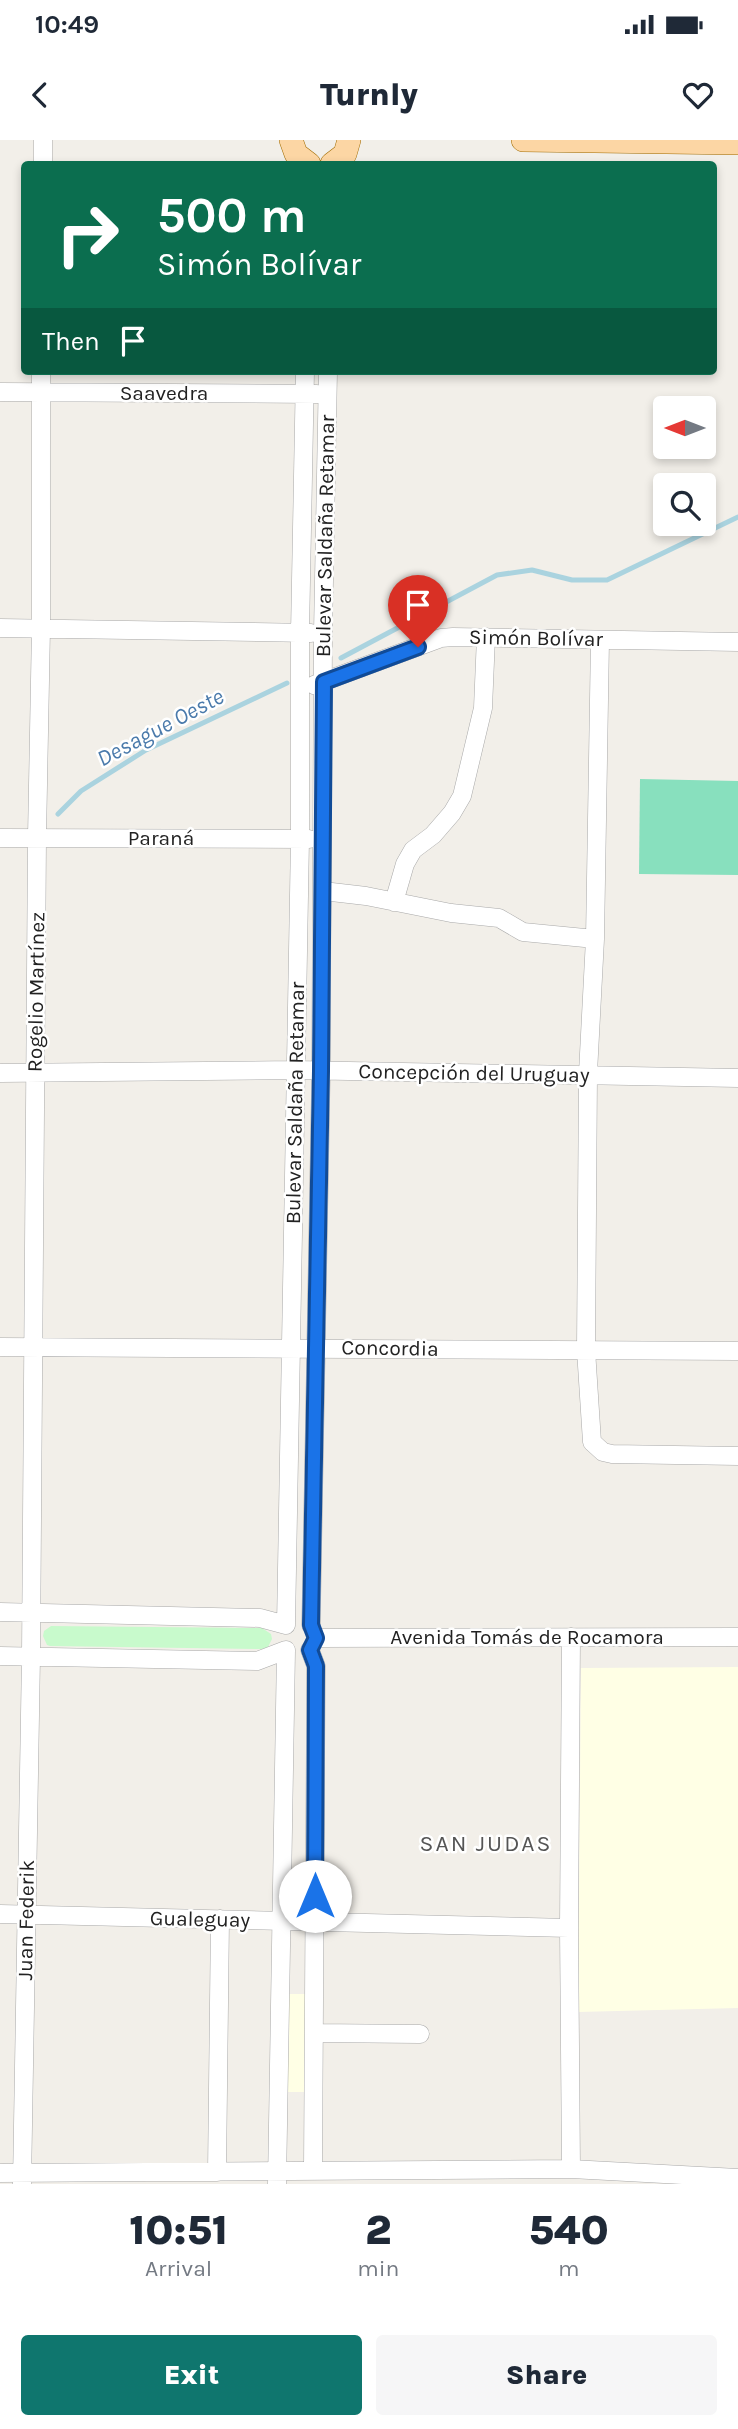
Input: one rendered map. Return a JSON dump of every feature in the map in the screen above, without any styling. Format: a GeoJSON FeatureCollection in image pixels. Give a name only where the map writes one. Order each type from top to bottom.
{"type":"FeatureCollection","features":[{"type":"Feature","properties":{"kind":"main road"},"geometry":{"type":"LineString","coordinates":[[291,140],[296,154],[305,161]]}},
{"type":"Feature","properties":{"kind":"main road"},"geometry":{"type":"LineString","coordinates":[[336,161],[345,154],[349,140]]}},
{"type":"Feature","properties":{"kind":"main road"},"geometry":{"type":"LineString","coordinates":[[523,140],[738,143]]}},
{"type":"Feature","properties":{"kind":"street"},"geometry":{"type":"LineString","coordinates":[[43,140],[43,161]]}},
{"type":"Feature","properties":{"kind":"street","name":"Rogelio Martínez"},"geometry":{"type":"LineString","coordinates":[[31,1612],[41,375]]}},
{"type":"Feature","properties":{"kind":"street","name":"Bulevar Saldaña Retamar"},"geometry":{"type":"LineString","coordinates":[[276,2178],[286,1650],[281,1637],[286,1625],[300,839],[300,633],[305,375]]}},
{"type":"Feature","properties":{"kind":"street","name":"Bulevar Saldaña Retamar"},"geometry":{"type":"LineString","coordinates":[[313,2171],[316,1666],[312,1638],[328,375]]}},
{"type":"Feature","properties":{"kind":"street","name":"Saavedra"},"geometry":{"type":"LineString","coordinates":[[0,393],[327,394]]}},
{"type":"Feature","properties":{"kind":"street"},"geometry":{"type":"LineString","coordinates":[[0,628],[323,633]]}},
{"type":"Feature","properties":{"kind":"street"},"geometry":{"type":"LineString","coordinates":[[394,902],[405,864],[413,850],[433,835],[452,813],[462,796],[483,708],[485,637]]}},
{"type":"Feature","properties":{"kind":"street","name":"Simón Bolívar"},"geometry":{"type":"LineString","coordinates":[[300,688],[324,682],[441,638],[738,642]]}},
{"type":"Feature","properties":{"kind":"street"},"geometry":{"type":"LineString","coordinates":[[600,640],[595,939],[588,1073],[586,1350],[592,1442],[603,1452],[738,1456]]}},
{"type":"Feature","properties":{"kind":"street","name":"Paraná"},"geometry":{"type":"LineString","coordinates":[[0,838],[323,839]]}},
{"type":"Feature","properties":{"kind":"street"},"geometry":{"type":"LineString","coordinates":[[323,891],[366,896],[451,914],[499,918],[523,932],[595,939]]}},
{"type":"Feature","properties":{"kind":"street","name":"Concepción del Uruguay"},"geometry":{"type":"LineString","coordinates":[[0,1073],[295,1070],[588,1073],[738,1078]]}},
{"type":"Feature","properties":{"kind":"street","name":"Concordia"},"geometry":{"type":"LineString","coordinates":[[0,1347],[738,1351]]}},
{"type":"Feature","properties":{"kind":"street"},"geometry":{"type":"LineString","coordinates":[[0,1612],[260,1618],[286,1625],[299,1620],[312,1638],[298,1655],[286,1650],[257,1661],[0,1656]]}},
{"type":"Feature","properties":{"kind":"street","name":"Juan Federik"},"geometry":{"type":"LineString","coordinates":[[22,2179],[31,1612]]}},
{"type":"Feature","properties":{"kind":"street"},"geometry":{"type":"LineString","coordinates":[[571,1637],[571,2169]]}},
{"type":"Feature","properties":{"kind":"street","name":"Avenida Tomás de Rocamora"},"geometry":{"type":"LineString","coordinates":[[312,1638],[738,1637]]}},
{"type":"Feature","properties":{"kind":"street","name":"Gualeguay"},"geometry":{"type":"LineString","coordinates":[[0,1914],[569,1928]]}},
{"type":"Feature","properties":{"kind":"street"},"geometry":{"type":"LineString","coordinates":[[216,2172],[220,1919]]}},
{"type":"Feature","properties":{"kind":"street"},"geometry":{"type":"LineString","coordinates":[[314,2033],[420,2034]]}},
{"type":"Feature","properties":{"kind":"street"},"geometry":{"type":"LineString","coordinates":[[0,2173],[22,2179],[216,2172],[276,2178],[313,2171],[548,2177],[571,2169],[738,2178]]}},
{"type":"Feature","properties":{"kind":"shaded area"},"geometry":{"type":"Polygon","coordinates":[[[738,1667],[738,2008],[578,2012],[581,1668],[738,1667]]]}},
{"type":"Feature","properties":{"kind":"shaded area"},"geometry":{"type":"Polygon","coordinates":[[[285,1994],[309,1994],[307,2092],[283,2092],[285,1994]]]}},
{"type":"Feature","properties":{"kind":"green space"},"geometry":{"type":"Polygon","coordinates":[[[640,779],[738,781],[738,875],[639,874],[640,779]]]}},
{"type":"Feature","properties":{"kind":"green space"},"geometry":{"type":"Polygon","coordinates":[[[51,1626],[262,1628],[271,1634],[272,1639],[268,1647],[262,1649],[50,1646],[43,1636],[44,1631],[51,1626]]]}},
{"type":"Feature","properties":{"kind":"waterway","name":"Desague Oeste"},"geometry":{"type":"LineString","coordinates":[[341,658],[497,575],[532,570],[572,580],[607,580],[738,517]]}},
{"type":"Feature","properties":{"kind":"waterway","name":"Desague Oeste"},"geometry":{"type":"LineString","coordinates":[[58,814],[81,791],[146,750],[287,683]]}},
{"type":"Feature","properties":{"kind":"district","name":"SAN JUDAS"},"geometry":{"type":"Point","coordinates":[486,1843]}},
{"type":"Feature","properties":{"kind":"route"},"geometry":{"type":"LineString","coordinates":[[315,1896],[316,1666],[310,1650],[316,1638],[311,1625],[321,1071],[324,682],[418,647]]}}]}
